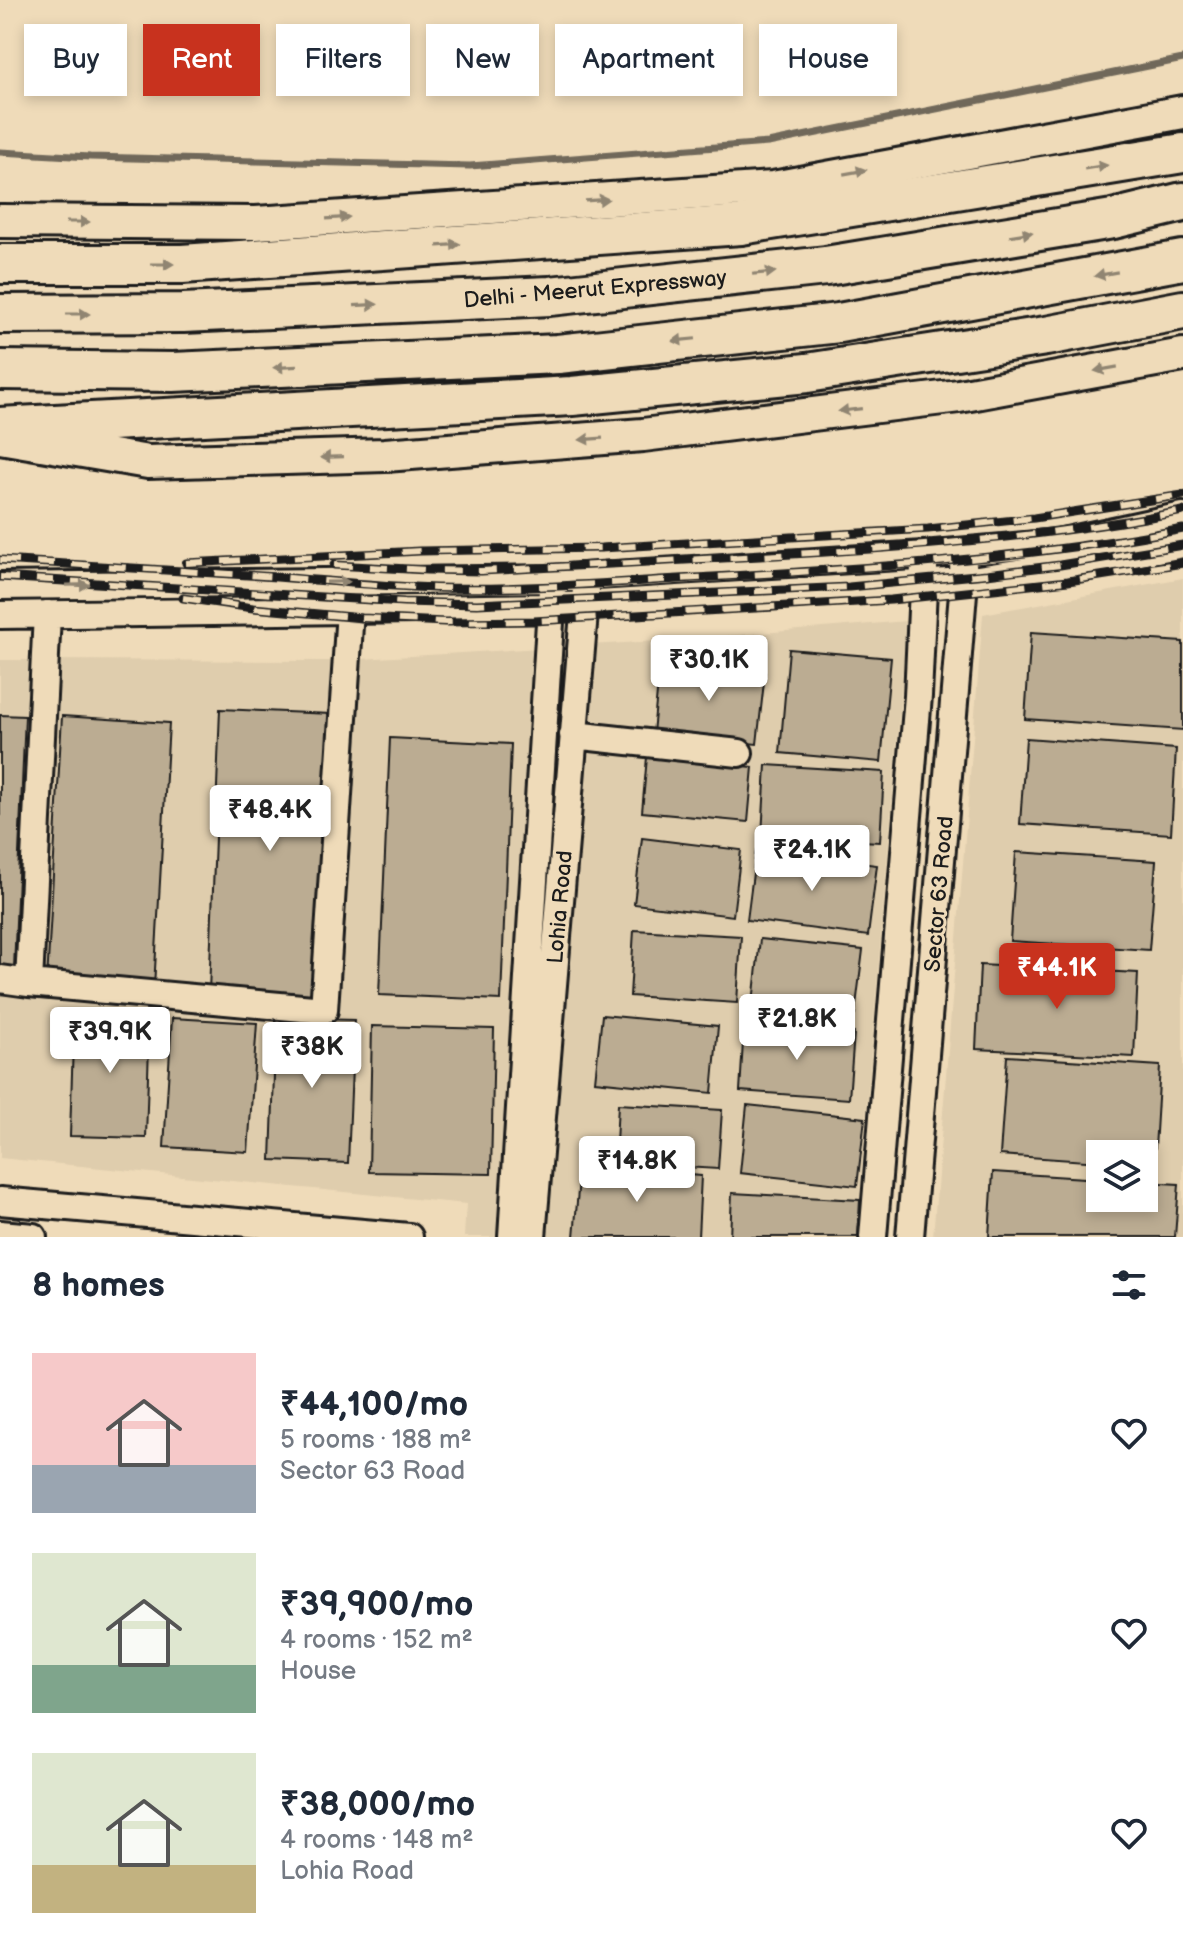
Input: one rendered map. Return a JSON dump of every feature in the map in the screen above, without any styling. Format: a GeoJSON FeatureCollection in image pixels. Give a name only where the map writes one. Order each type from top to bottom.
{"type":"FeatureCollection","features":[{"type":"Feature","properties":{"kind":"highway"},"geometry":{"type":"LineString","coordinates":[[0,264],[182,264],[741,225],[1183,153]]}},
{"type":"Feature","properties":{"kind":"highway","name":"Delhi - Meerut Expressway"},"geometry":{"type":"LineString","coordinates":[[0,314],[183,313],[550,296],[826,266],[1113,219],[1183,202]]}},
{"type":"Feature","properties":{"kind":"highway"},"geometry":{"type":"LineString","coordinates":[[0,370],[173,372],[558,354],[839,323],[1183,260]]}},
{"type":"Feature","properties":{"kind":"highway"},"geometry":{"type":"LineString","coordinates":[[0,427],[572,396],[807,373],[1046,336],[1183,310]]}},
{"type":"Feature","properties":{"kind":"main road"},"geometry":{"type":"LineString","coordinates":[[0,221],[256,223],[773,188],[1183,112]]}},
{"type":"Feature","properties":{"kind":"main road"},"geometry":{"type":"LineString","coordinates":[[0,437],[148,462],[401,454],[643,435],[959,396],[1183,355]]}},
{"type":"Feature","properties":{"kind":"street"},"geometry":{"type":"LineString","coordinates":[[0,586],[587,577],[1058,543],[1183,516]]}},
{"type":"Feature","properties":{"kind":"street"},"geometry":{"type":"LineString","coordinates":[[0,615],[584,605],[964,581],[1183,544]]}},
{"type":"Feature","properties":{"kind":"street","name":"Sector 63 Road"},"geometry":{"type":"LineString","coordinates":[[910,1237],[964,581],[963,551]]}},
{"type":"Feature","properties":{"kind":"street","name":"Sector 63 Road"},"geometry":{"type":"LineString","coordinates":[[873,1237],[918,696],[923,555]]}},
{"type":"Feature","properties":{"kind":"street","name":"Lohia Road"},"geometry":{"type":"LineString","coordinates":[[532,1237],[587,577]]}},
{"type":"Feature","properties":{"kind":"street","name":"Lohia Road"},"geometry":{"type":"LineString","coordinates":[[512,1237],[553,579]]}},
{"type":"Feature","properties":{"kind":"street"},"geometry":{"type":"LineString","coordinates":[[0,979],[324,1010],[350,610]]}},
{"type":"Feature","properties":{"kind":"street"},"geometry":{"type":"LineString","coordinates":[[29,983],[47,614]]}},
{"type":"Feature","properties":{"kind":"street"},"geometry":{"type":"LineString","coordinates":[[918,696],[954,698]]}},
{"type":"Feature","properties":{"kind":"street"},"geometry":{"type":"LineString","coordinates":[[573,735],[739,753]]}},
{"type":"Feature","properties":{"kind":"street"},"geometry":{"type":"LineString","coordinates":[[0,1201],[132,1225],[409,1237]]}},
{"type":"Feature","properties":{"kind":"street"},"geometry":{"type":"LineString","coordinates":[[0,1234],[33,1237]]}},
{"type":"Feature","properties":{"kind":"shaded area"},"geometry":{"type":"Polygon","coordinates":[[[1183,578],[1183,1237],[933,1237],[983,614],[1183,578]]]}},
{"type":"Feature","properties":{"kind":"shaded area"},"geometry":{"type":"Polygon","coordinates":[[[907,621],[856,1237],[464,1237],[466,1204],[0,1158],[0,660],[328,661],[690,639],[907,621]]]}},
{"type":"Feature","properties":{"kind":"building"},"geometry":{"type":"Polygon","coordinates":[[[1031,632],[1183,642],[1183,730],[1025,719],[1031,632]]]}},
{"type":"Feature","properties":{"kind":"building"},"geometry":{"type":"Polygon","coordinates":[[[789,649],[891,658],[881,762],[780,753],[789,649]]]}},
{"type":"Feature","properties":{"kind":"building"},"geometry":{"type":"Polygon","coordinates":[[[660,662],[765,673],[757,744],[653,733],[660,662]]]}},
{"type":"Feature","properties":{"kind":"building"},"geometry":{"type":"Polygon","coordinates":[[[220,709],[331,714],[320,996],[209,992],[220,709]]]}},
{"type":"Feature","properties":{"kind":"building"},"geometry":{"type":"Polygon","coordinates":[[[0,715],[25,716],[14,968],[0,968],[0,715]]]}},
{"type":"Feature","properties":{"kind":"building"},"geometry":{"type":"Polygon","coordinates":[[[62,716],[169,723],[154,987],[47,981],[62,716]]]}},
{"type":"Feature","properties":{"kind":"building"},"geometry":{"type":"Polygon","coordinates":[[[390,738],[511,744],[501,1000],[379,995],[390,738]]]}},
{"type":"Feature","properties":{"kind":"building"},"geometry":{"type":"Polygon","coordinates":[[[1026,738],[1176,749],[1171,834],[1020,824],[1026,738]]]}},
{"type":"Feature","properties":{"kind":"building"},"geometry":{"type":"Polygon","coordinates":[[[647,757],[753,767],[748,822],[642,812],[647,757]]]}},
{"type":"Feature","properties":{"kind":"building"},"geometry":{"type":"Polygon","coordinates":[[[766,765],[884,772],[880,842],[762,836],[766,765]]]}},
{"type":"Feature","properties":{"kind":"building"},"geometry":{"type":"Polygon","coordinates":[[[642,838],[741,850],[733,916],[634,904],[642,838]]]}},
{"type":"Feature","properties":{"kind":"building"},"geometry":{"type":"Polygon","coordinates":[[[756,850],[877,865],[868,936],[747,920],[756,850]]]}},
{"type":"Feature","properties":{"kind":"building"},"geometry":{"type":"Polygon","coordinates":[[[1016,852],[1156,861],[1149,950],[1010,941],[1016,852]]]}},
{"type":"Feature","properties":{"kind":"building"},"geometry":{"type":"Polygon","coordinates":[[[634,930],[741,936],[737,1003],[630,996],[634,930]]]}},
{"type":"Feature","properties":{"kind":"building"},"geometry":{"type":"Polygon","coordinates":[[[760,939],[863,950],[855,1014],[753,1003],[760,939]]]}},
{"type":"Feature","properties":{"kind":"building"},"geometry":{"type":"Polygon","coordinates":[[[980,965],[1138,973],[1134,1057],[976,1049],[980,965]]]}},
{"type":"Feature","properties":{"kind":"building"},"geometry":{"type":"Polygon","coordinates":[[[74,1011],[150,1014],[146,1138],[70,1136],[74,1011]]]}},
{"type":"Feature","properties":{"kind":"building"},"geometry":{"type":"Polygon","coordinates":[[[602,1015],[718,1026],[712,1093],[595,1081],[602,1015]]]}},
{"type":"Feature","properties":{"kind":"building"},"geometry":{"type":"Polygon","coordinates":[[[172,1018],[257,1023],[248,1152],[164,1147],[172,1018]]]}},
{"type":"Feature","properties":{"kind":"building"},"geometry":{"type":"Polygon","coordinates":[[[276,1018],[354,1020],[348,1163],[271,1160],[276,1018]]]}},
{"type":"Feature","properties":{"kind":"building"},"geometry":{"type":"Polygon","coordinates":[[[372,1026],[494,1029],[491,1174],[369,1172],[372,1026]]]}},
{"type":"Feature","properties":{"kind":"building"},"geometry":{"type":"Polygon","coordinates":[[[744,1026],[854,1033],[849,1099],[740,1091],[744,1026]]]}},
{"type":"Feature","properties":{"kind":"building"},"geometry":{"type":"Polygon","coordinates":[[[1007,1056],[1160,1066],[1156,1140],[1086,1140],[1086,1161],[1000,1155],[1007,1056]]]}},
{"type":"Feature","properties":{"kind":"building"},"geometry":{"type":"Polygon","coordinates":[[[618,1104],[722,1110],[718,1169],[615,1163],[618,1104]]]}},
{"type":"Feature","properties":{"kind":"building"},"geometry":{"type":"Polygon","coordinates":[[[747,1105],[865,1118],[857,1186],[740,1173],[747,1105]]]}},
{"type":"Feature","properties":{"kind":"building"},"geometry":{"type":"Polygon","coordinates":[[[580,1167],[701,1176],[698,1237],[574,1237],[580,1167]]]}},
{"type":"Feature","properties":{"kind":"building"},"geometry":{"type":"Polygon","coordinates":[[[993,1172],[1086,1178],[1086,1212],[1158,1212],[1158,1183],[1179,1184],[1175,1237],[989,1237],[993,1172]]]}},
{"type":"Feature","properties":{"kind":"building"},"geometry":{"type":"Polygon","coordinates":[[[732,1193],[860,1200],[858,1237],[730,1237],[732,1193]]]}},
{"type":"Feature","properties":{"kind":"waterway"},"geometry":{"type":"LineString","coordinates":[[0,152],[470,166],[768,143],[1183,59]]}},
{"type":"Feature","properties":{"kind":"railway"},"geometry":{"type":"LineString","coordinates":[[186,563],[420,551],[601,548],[928,529],[1034,518],[1183,495]]}},
{"type":"Feature","properties":{"kind":"railway"},"geometry":{"type":"LineString","coordinates":[[334,565],[481,571],[813,553],[1025,535],[1183,511]]}},
{"type":"Feature","properties":{"kind":"railway"},"geometry":{"type":"LineString","coordinates":[[0,560],[412,587],[505,588],[949,561],[1066,548],[1183,529]]}},
{"type":"Feature","properties":{"kind":"railway"},"geometry":{"type":"LineString","coordinates":[[0,577],[477,604],[849,587],[1060,565],[1183,545]]}},
{"type":"Feature","properties":{"kind":"railway"},"geometry":{"type":"LineString","coordinates":[[183,598],[362,618],[445,622],[534,621],[891,600],[1068,581],[1183,563]]}}]}
